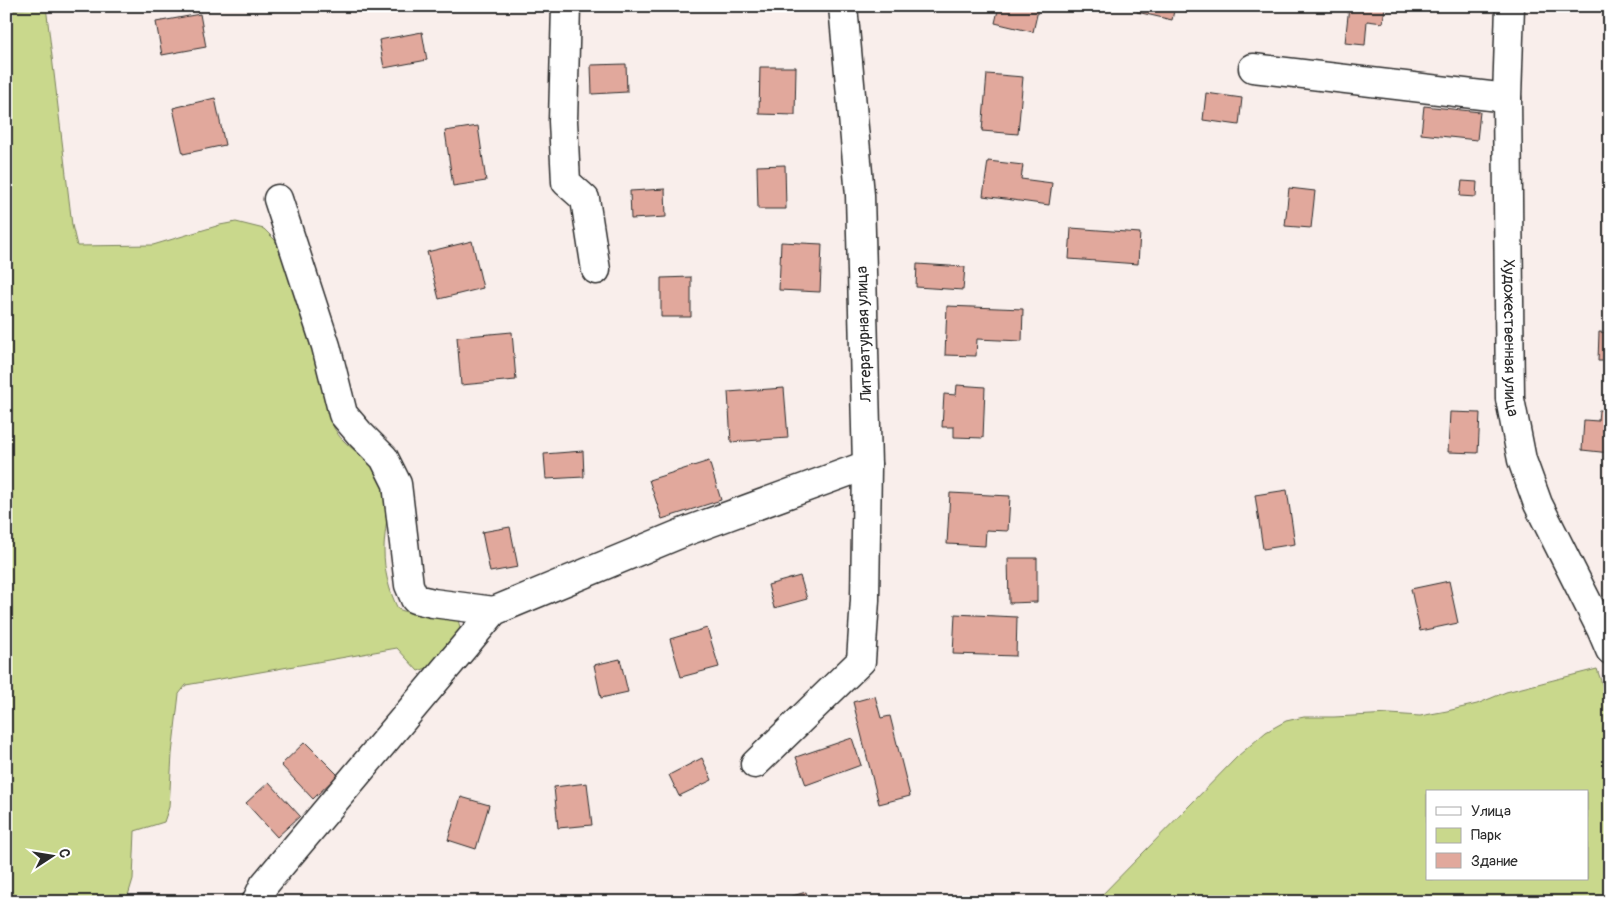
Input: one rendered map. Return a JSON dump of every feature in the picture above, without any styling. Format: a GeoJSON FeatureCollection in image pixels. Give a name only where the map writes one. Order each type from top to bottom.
{"type":"FeatureCollection","features":[{"type":"Feature","properties":{"kind":"street"},"geometry":{"type":"LineString","coordinates":[[566,6],[563,121],[566,182],[585,198],[596,270]]}},
{"type":"Feature","properties":{"kind":"street","name":"Литературная улица"},"geometry":{"type":"LineString","coordinates":[[755,764],[861,661],[865,600],[867,465],[860,195],[843,6]]}},
{"type":"Feature","properties":{"kind":"street","name":"Художественная улица"},"geometry":{"type":"LineString","coordinates":[[1510,6],[1507,98],[1510,399],[1522,460],[1538,504],[1607,635]]}},
{"type":"Feature","properties":{"kind":"street"},"geometry":{"type":"LineString","coordinates":[[1254,68],[1507,98]]}},
{"type":"Feature","properties":{"kind":"street"},"geometry":{"type":"LineString","coordinates":[[278,199],[326,346],[343,414],[384,458],[397,484],[409,585],[415,598],[433,604],[494,611]]}},
{"type":"Feature","properties":{"kind":"street"},"geometry":{"type":"LineString","coordinates":[[256,902],[264,885],[494,611],[687,530],[867,465]]}},
{"type":"Feature","properties":{"kind":"green space"},"geometry":{"type":"Polygon","coordinates":[[[46,6],[72,225],[77,246],[153,245],[236,222],[264,229],[275,240],[290,269],[334,428],[342,439],[376,470],[384,485],[388,509],[384,542],[385,566],[392,595],[398,609],[412,614],[442,612],[457,616],[461,631],[433,666],[418,671],[397,648],[186,685],[179,694],[172,754],[169,807],[164,822],[135,831],[133,879],[126,902],[6,902],[6,11],[46,6]]]}},
{"type":"Feature","properties":{"kind":"green space"},"geometry":{"type":"Polygon","coordinates":[[[1597,669],[1610,707],[1610,902],[1095,902],[1238,756],[1266,732],[1286,721],[1304,717],[1390,714],[1420,716],[1477,704],[1506,692],[1597,669]]]}},
{"type":"Feature","properties":{"kind":"building"},"geometry":{"type":"Polygon","coordinates":[[[347,6],[372,6],[348,10],[347,6]]]}},
{"type":"Feature","properties":{"kind":"building"},"geometry":{"type":"Polygon","coordinates":[[[999,6],[1039,6],[1033,32],[995,23],[999,6]]]}},
{"type":"Feature","properties":{"kind":"building"},"geometry":{"type":"Polygon","coordinates":[[[1138,6],[1175,6],[1172,20],[1137,12],[1138,6]]]}},
{"type":"Feature","properties":{"kind":"building"},"geometry":{"type":"Polygon","coordinates":[[[1349,6],[1385,6],[1383,23],[1367,21],[1365,45],[1345,43],[1349,6]]]}},
{"type":"Feature","properties":{"kind":"building"},"geometry":{"type":"Polygon","coordinates":[[[200,14],[206,47],[162,55],[156,22],[200,14]]]}},
{"type":"Feature","properties":{"kind":"building"},"geometry":{"type":"Polygon","coordinates":[[[422,32],[427,60],[384,68],[379,40],[422,32]]]}},
{"type":"Feature","properties":{"kind":"building"},"geometry":{"type":"Polygon","coordinates":[[[1610,60],[1610,91],[1606,91],[1610,60]]]}},
{"type":"Feature","properties":{"kind":"building"},"geometry":{"type":"Polygon","coordinates":[[[626,64],[627,92],[592,94],[591,65],[626,64]]]}},
{"type":"Feature","properties":{"kind":"building"},"geometry":{"type":"Polygon","coordinates":[[[760,67],[796,67],[795,115],[759,114],[760,67]]]}},
{"type":"Feature","properties":{"kind":"building"},"geometry":{"type":"Polygon","coordinates":[[[987,74],[1023,77],[1018,134],[982,131],[987,74]]]}},
{"type":"Feature","properties":{"kind":"building"},"geometry":{"type":"Polygon","coordinates":[[[1206,93],[1242,98],[1239,125],[1203,120],[1206,93]]]}},
{"type":"Feature","properties":{"kind":"building"},"geometry":{"type":"Polygon","coordinates":[[[215,98],[225,145],[183,154],[173,108],[215,98]]]}},
{"type":"Feature","properties":{"kind":"building"},"geometry":{"type":"Polygon","coordinates":[[[1424,106],[1480,112],[1477,140],[1421,134],[1424,106]]]}},
{"type":"Feature","properties":{"kind":"building"},"geometry":{"type":"Polygon","coordinates":[[[478,126],[486,181],[453,186],[445,131],[478,126]]]}},
{"type":"Feature","properties":{"kind":"building"},"geometry":{"type":"Polygon","coordinates":[[[988,161],[1023,165],[1021,179],[1052,183],[1049,205],[983,196],[988,161]]]}},
{"type":"Feature","properties":{"kind":"building"},"geometry":{"type":"Polygon","coordinates":[[[785,165],[786,209],[758,209],[757,166],[785,165]]]}},
{"type":"Feature","properties":{"kind":"building"},"geometry":{"type":"Polygon","coordinates":[[[1462,181],[1477,182],[1476,197],[1460,196],[1462,181]]]}},
{"type":"Feature","properties":{"kind":"building"},"geometry":{"type":"Polygon","coordinates":[[[1289,188],[1315,191],[1311,228],[1285,226],[1289,188]]]}},
{"type":"Feature","properties":{"kind":"building"},"geometry":{"type":"Polygon","coordinates":[[[665,189],[666,217],[631,219],[630,191],[665,189]]]}},
{"type":"Feature","properties":{"kind":"building"},"geometry":{"type":"Polygon","coordinates":[[[1071,228],[1140,233],[1138,264],[1069,259],[1071,228]]]}},
{"type":"Feature","properties":{"kind":"building"},"geometry":{"type":"Polygon","coordinates":[[[472,241],[483,288],[439,299],[427,252],[472,241]]]}},
{"type":"Feature","properties":{"kind":"building"},"geometry":{"type":"Polygon","coordinates":[[[781,242],[822,244],[820,292],[779,290],[781,242]]]}},
{"type":"Feature","properties":{"kind":"building"},"geometry":{"type":"Polygon","coordinates":[[[917,264],[965,267],[963,290],[916,287],[917,264]]]}},
{"type":"Feature","properties":{"kind":"building"},"geometry":{"type":"Polygon","coordinates":[[[691,277],[691,317],[661,317],[661,278],[691,277]]]}},
{"type":"Feature","properties":{"kind":"building"},"geometry":{"type":"Polygon","coordinates":[[[947,306],[1023,309],[1022,341],[977,339],[976,356],[945,355],[947,306]]]}},
{"type":"Feature","properties":{"kind":"building"},"geometry":{"type":"Polygon","coordinates":[[[512,332],[516,380],[461,385],[457,337],[512,332]]]}},
{"type":"Feature","properties":{"kind":"building"},"geometry":{"type":"Polygon","coordinates":[[[1599,332],[1610,333],[1610,361],[1598,361],[1599,332]]]}},
{"type":"Feature","properties":{"kind":"building"},"geometry":{"type":"Polygon","coordinates":[[[957,385],[985,387],[983,438],[954,437],[954,427],[942,427],[944,394],[956,395],[957,385]]]}},
{"type":"Feature","properties":{"kind":"building"},"geometry":{"type":"Polygon","coordinates":[[[784,388],[788,438],[731,442],[728,392],[784,388]]]}},
{"type":"Feature","properties":{"kind":"building"},"geometry":{"type":"Polygon","coordinates":[[[1599,410],[1610,411],[1610,453],[1582,450],[1584,420],[1598,421],[1599,410]]]}},
{"type":"Feature","properties":{"kind":"building"},"geometry":{"type":"Polygon","coordinates":[[[1450,412],[1480,413],[1478,453],[1448,452],[1450,412]]]}},
{"type":"Feature","properties":{"kind":"building"},"geometry":{"type":"Polygon","coordinates":[[[583,451],[584,477],[546,479],[544,454],[583,451]]]}},
{"type":"Feature","properties":{"kind":"building"},"geometry":{"type":"Polygon","coordinates":[[[709,461],[721,500],[662,519],[649,480],[709,461]]]}},
{"type":"Feature","properties":{"kind":"building"},"geometry":{"type":"Polygon","coordinates":[[[1287,490],[1295,544],[1263,549],[1255,495],[1287,490]]]}},
{"type":"Feature","properties":{"kind":"building"},"geometry":{"type":"Polygon","coordinates":[[[950,493],[1010,496],[1008,531],[986,530],[985,546],[947,544],[950,493]]]}},
{"type":"Feature","properties":{"kind":"building"},"geometry":{"type":"Polygon","coordinates":[[[510,527],[518,567],[490,572],[482,532],[510,527]]]}},
{"type":"Feature","properties":{"kind":"building"},"geometry":{"type":"Polygon","coordinates":[[[1008,558],[1037,558],[1037,602],[1009,603],[1008,558]]]}},
{"type":"Feature","properties":{"kind":"building"},"geometry":{"type":"Polygon","coordinates":[[[800,576],[807,599],[774,608],[768,585],[800,576]]]}},
{"type":"Feature","properties":{"kind":"building"},"geometry":{"type":"Polygon","coordinates":[[[1449,581],[1458,623],[1420,631],[1411,589],[1449,581]]]}},
{"type":"Feature","properties":{"kind":"building"},"geometry":{"type":"Polygon","coordinates":[[[955,614],[1017,617],[1016,656],[953,654],[955,614]]]}},
{"type":"Feature","properties":{"kind":"building"},"geometry":{"type":"Polygon","coordinates":[[[707,628],[719,667],[681,677],[670,639],[707,628]]]}},
{"type":"Feature","properties":{"kind":"building"},"geometry":{"type":"Polygon","coordinates":[[[620,659],[628,692],[601,698],[594,665],[620,659]]]}},
{"type":"Feature","properties":{"kind":"building"},"geometry":{"type":"Polygon","coordinates":[[[875,696],[881,718],[890,716],[910,796],[879,804],[853,702],[875,696]]]}},
{"type":"Feature","properties":{"kind":"building"},"geometry":{"type":"Polygon","coordinates":[[[852,738],[861,765],[806,785],[796,757],[852,738]]]}},
{"type":"Feature","properties":{"kind":"building"},"geometry":{"type":"Polygon","coordinates":[[[305,742],[338,775],[313,799],[281,765],[305,742]]]}},
{"type":"Feature","properties":{"kind":"building"},"geometry":{"type":"Polygon","coordinates":[[[702,758],[712,780],[679,796],[669,775],[702,758]]]}},
{"type":"Feature","properties":{"kind":"building"},"geometry":{"type":"Polygon","coordinates":[[[269,782],[300,816],[277,837],[246,803],[269,782]]]}},
{"type":"Feature","properties":{"kind":"building"},"geometry":{"type":"Polygon","coordinates":[[[587,783],[592,825],[558,828],[554,787],[587,783]]]}},
{"type":"Feature","properties":{"kind":"building"},"geometry":{"type":"Polygon","coordinates":[[[461,797],[489,805],[476,849],[448,840],[461,797]]]}},
{"type":"Feature","properties":{"kind":"building"},"geometry":{"type":"Polygon","coordinates":[[[806,892],[809,902],[772,902],[806,892]]]}}]}
